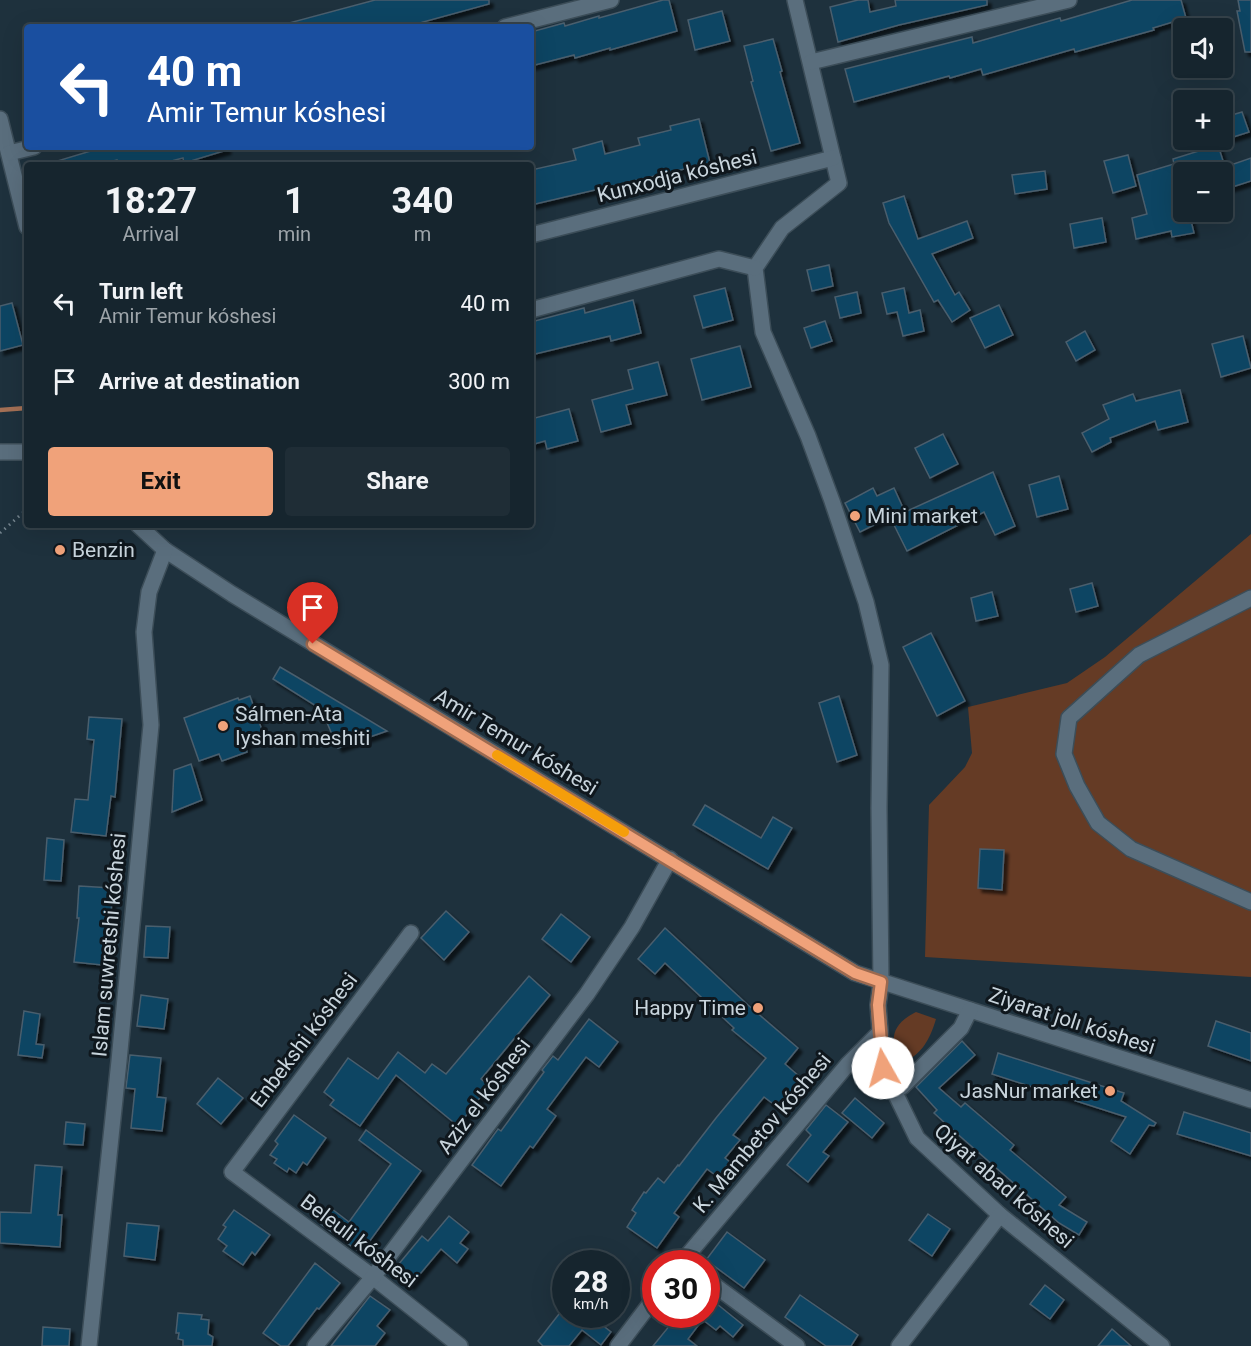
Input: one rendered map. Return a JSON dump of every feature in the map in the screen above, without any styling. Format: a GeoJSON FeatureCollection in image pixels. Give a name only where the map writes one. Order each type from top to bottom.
{"type":"FeatureCollection","features":[{"type":"Feature","properties":{"kind":"street"},"geometry":{"type":"LineString","coordinates":[[517,24],[611,0]]}},
{"type":"Feature","properties":{"kind":"street"},"geometry":{"type":"LineString","coordinates":[[534,309],[719,259],[755,268],[782,228],[839,183],[795,0]]}},
{"type":"Feature","properties":{"kind":"street"},"geometry":{"type":"LineString","coordinates":[[811,62],[1069,0]]}},
{"type":"Feature","properties":{"kind":"street"},"geometry":{"type":"LineString","coordinates":[[0,119],[24,215]]}},
{"type":"Feature","properties":{"kind":"street"},"geometry":{"type":"LineString","coordinates":[[9,153],[24,149]]}},
{"type":"Feature","properties":{"kind":"street","name":"Kunxodja kóshesi"},"geometry":{"type":"LineString","coordinates":[[534,234],[833,158]]}},
{"type":"Feature","properties":{"kind":"street","name":"Qiyat abad kóshesi"},"geometry":{"type":"LineString","coordinates":[[755,268],[763,332],[808,436],[832,501],[866,602],[881,665],[879,808],[881,982],[878,1005],[883,1068],[917,1138],[1000,1215],[1162,1346]]}},
{"type":"Feature","properties":{"kind":"street"},"geometry":{"type":"LineString","coordinates":[[0,452],[24,452]]}},
{"type":"Feature","properties":{"kind":"street","name":"Amir Temur kóshesi"},"geometry":{"type":"LineString","coordinates":[[141,528],[165,550],[257,610],[855,973],[881,982]]}},
{"type":"Feature","properties":{"kind":"street","name":"Islam suwretshi kóshesi"},"geometry":{"type":"LineString","coordinates":[[89,1346],[151,725],[144,632],[149,592],[165,550]]}},
{"type":"Feature","properties":{"kind":"street"},"geometry":{"type":"LineString","coordinates":[[1251,598],[1139,655],[1069,718],[1064,754],[1077,786],[1098,823],[1131,849],[1251,902]]}},
{"type":"Feature","properties":{"kind":"street","name":"Aziz el kóshesi"},"geometry":{"type":"LineString","coordinates":[[315,1346],[373,1277],[587,994],[632,927],[670,860]]}},
{"type":"Feature","properties":{"kind":"street","name":"Enbekshi kóshesi"},"geometry":{"type":"LineString","coordinates":[[232,1172],[411,933]]}},
{"type":"Feature","properties":{"kind":"street","name":"Ziyarat jolı kóshesi"},"geometry":{"type":"LineString","coordinates":[[881,982],[1251,1100]]}},
{"type":"Feature","properties":{"kind":"street"},"geometry":{"type":"LineString","coordinates":[[902,1087],[961,1028],[970,1010]]}},
{"type":"Feature","properties":{"kind":"street","name":"K. Mambetov kóshesi"},"geometry":{"type":"LineString","coordinates":[[693,1250],[848,1064],[879,1033]]}},
{"type":"Feature","properties":{"kind":"street","name":"Beleuli kóshesi"},"geometry":{"type":"LineString","coordinates":[[232,1172],[373,1277],[460,1346]]}},
{"type":"Feature","properties":{"kind":"street"},"geometry":{"type":"LineString","coordinates":[[899,1346],[1000,1215]]}},
{"type":"Feature","properties":{"kind":"street"},"geometry":{"type":"LineString","coordinates":[[720,1289],[797,1346]]}},
{"type":"Feature","properties":{"kind":"street"},"geometry":{"type":"LineString","coordinates":[[618,1346],[642,1314]]}},
{"type":"Feature","properties":{"kind":"path"},"geometry":{"type":"LineString","coordinates":[[0,533],[24,511]]}},
{"type":"Feature","properties":{"kind":"shaded area"},"geometry":{"type":"Polygon","coordinates":[[[1251,534],[1251,977],[925,957],[929,805],[965,767],[972,753],[968,707],[1067,683],[1105,657],[1251,534]]]}},
{"type":"Feature","properties":{"kind":"shaded area"},"geometry":{"type":"Polygon","coordinates":[[[916,1012],[936,1019],[919,1052],[899,1065],[894,1048],[894,1034],[901,1022],[916,1012]]]}},
{"type":"Feature","properties":{"kind":"building"},"geometry":{"type":"Polygon","coordinates":[[[375,0],[489,0],[489,4],[416,24],[289,23],[375,0]]]}},
{"type":"Feature","properties":{"kind":"building"},"geometry":{"type":"Polygon","coordinates":[[[669,0],[677,31],[610,50],[610,48],[575,58],[574,55],[534,65],[534,31],[564,23],[565,26],[599,16],[599,18],[669,0]]]}},
{"type":"Feature","properties":{"kind":"building"},"geometry":{"type":"Polygon","coordinates":[[[858,0],[868,0],[870,12],[896,6],[895,0],[987,0],[987,5],[838,42],[830,7],[858,0]]]}},
{"type":"Feature","properties":{"kind":"building"},"geometry":{"type":"Polygon","coordinates":[[[1132,0],[1181,0],[1186,18],[1173,18],[1173,22],[1153,28],[1154,30],[1075,52],[1074,49],[983,75],[981,69],[950,78],[949,76],[854,102],[845,69],[972,37],[973,43],[1060,18],[1061,21],[1132,0]]]}},
{"type":"Feature","properties":{"kind":"building"},"geometry":{"type":"Polygon","coordinates":[[[1238,0],[1251,0],[1251,52],[1245,52],[1237,11],[1240,11],[1238,0]]]}},
{"type":"Feature","properties":{"kind":"building"},"geometry":{"type":"Polygon","coordinates":[[[722,11],[730,41],[695,50],[688,20],[722,11]]]}},
{"type":"Feature","properties":{"kind":"building"},"geometry":{"type":"Polygon","coordinates":[[[773,39],[800,143],[771,151],[751,82],[753,81],[744,46],[773,39]]]}},
{"type":"Feature","properties":{"kind":"building"},"geometry":{"type":"Polygon","coordinates":[[[1242,112],[1249,132],[1233,137],[1233,115],[1242,112]]]}},
{"type":"Feature","properties":{"kind":"building"},"geometry":{"type":"Polygon","coordinates":[[[699,119],[710,163],[534,204],[534,169],[576,160],[573,149],[602,141],[605,154],[640,145],[638,138],[671,130],[670,126],[699,119]]]}},
{"type":"Feature","properties":{"kind":"building"},"geometry":{"type":"Polygon","coordinates":[[[94,150],[227,150],[187,162],[184,162],[183,158],[168,162],[118,162],[117,160],[54,162],[94,150]]]}},
{"type":"Feature","properties":{"kind":"building"},"geometry":{"type":"Polygon","coordinates":[[[1202,150],[1220,150],[1223,162],[1174,162],[1173,159],[1202,150]]]}},
{"type":"Feature","properties":{"kind":"building"},"geometry":{"type":"Polygon","coordinates":[[[1128,155],[1136,186],[1113,193],[1104,161],[1128,155]]]}},
{"type":"Feature","properties":{"kind":"building"},"geometry":{"type":"Polygon","coordinates":[[[1251,158],[1251,181],[1233,187],[1233,164],[1251,158]]]}},
{"type":"Feature","properties":{"kind":"building"},"geometry":{"type":"Polygon","coordinates":[[[1173,164],[1173,222],[1191,222],[1194,233],[1172,237],[1171,231],[1136,239],[1132,218],[1147,214],[1137,175],[1173,164]]]}},
{"type":"Feature","properties":{"kind":"building"},"geometry":{"type":"Polygon","coordinates":[[[1045,171],[1047,189],[1015,194],[1012,175],[1045,171]]]}},
{"type":"Feature","properties":{"kind":"building"},"geometry":{"type":"Polygon","coordinates":[[[904,196],[918,239],[967,221],[973,238],[932,254],[955,295],[959,292],[970,310],[952,322],[938,300],[934,302],[889,223],[883,203],[904,196]]]}},
{"type":"Feature","properties":{"kind":"building"},"geometry":{"type":"Polygon","coordinates":[[[1102,218],[1106,242],[1074,248],[1070,224],[1102,218]]]}},
{"type":"Feature","properties":{"kind":"building"},"geometry":{"type":"Polygon","coordinates":[[[829,265],[833,286],[812,291],[807,270],[829,265]]]}},
{"type":"Feature","properties":{"kind":"building"},"geometry":{"type":"Polygon","coordinates":[[[725,288],[733,320],[703,328],[694,296],[725,288]]]}},
{"type":"Feature","properties":{"kind":"building"},"geometry":{"type":"Polygon","coordinates":[[[904,288],[909,313],[920,310],[924,331],[903,336],[897,312],[887,314],[882,293],[904,288]]]}},
{"type":"Feature","properties":{"kind":"building"},"geometry":{"type":"Polygon","coordinates":[[[857,292],[861,313],[840,318],[835,297],[857,292]]]}},
{"type":"Feature","properties":{"kind":"building"},"geometry":{"type":"Polygon","coordinates":[[[633,300],[641,333],[611,341],[610,336],[534,354],[534,321],[584,308],[585,313],[633,300]]]}},
{"type":"Feature","properties":{"kind":"building"},"geometry":{"type":"Polygon","coordinates":[[[12,303],[23,345],[0,351],[0,306],[12,303]]]}},
{"type":"Feature","properties":{"kind":"building"},"geometry":{"type":"Polygon","coordinates":[[[999,305],[1013,335],[985,348],[970,318],[999,305]]]}},
{"type":"Feature","properties":{"kind":"building"},"geometry":{"type":"Polygon","coordinates":[[[825,321],[832,341],[811,348],[804,328],[825,321]]]}},
{"type":"Feature","properties":{"kind":"building"},"geometry":{"type":"Polygon","coordinates":[[[1085,331],[1095,350],[1076,361],[1066,342],[1085,331]]]}},
{"type":"Feature","properties":{"kind":"building"},"geometry":{"type":"Polygon","coordinates":[[[1243,336],[1251,368],[1221,377],[1212,344],[1243,336]]]}},
{"type":"Feature","properties":{"kind":"building"},"geometry":{"type":"Polygon","coordinates":[[[740,346],[751,387],[702,400],[691,359],[740,346]]]}},
{"type":"Feature","properties":{"kind":"building"},"geometry":{"type":"Polygon","coordinates":[[[658,362],[667,395],[626,405],[631,424],[601,432],[592,400],[633,389],[628,370],[658,362]]]}},
{"type":"Feature","properties":{"kind":"building"},"geometry":{"type":"Polygon","coordinates":[[[1180,390],[1188,422],[1158,430],[1155,421],[1110,438],[1111,442],[1092,452],[1082,433],[1109,419],[1103,405],[1133,394],[1136,401],[1180,390]]]}},
{"type":"Feature","properties":{"kind":"building"},"geometry":{"type":"Polygon","coordinates":[[[569,409],[578,441],[547,449],[545,441],[534,444],[534,418],[569,409]]]}},
{"type":"Feature","properties":{"kind":"building"},"geometry":{"type":"Polygon","coordinates":[[[943,434],[958,464],[930,478],[915,448],[943,434]]]}},
{"type":"Feature","properties":{"kind":"building"},"geometry":{"type":"Polygon","coordinates":[[[993,472],[1015,526],[995,535],[984,512],[907,551],[890,517],[860,532],[845,503],[873,488],[877,496],[894,488],[905,512],[993,472]]]}},
{"type":"Feature","properties":{"kind":"building"},"geometry":{"type":"Polygon","coordinates":[[[1059,476],[1068,509],[1037,517],[1029,485],[1059,476]]]}},
{"type":"Feature","properties":{"kind":"building"},"geometry":{"type":"Polygon","coordinates":[[[1092,583],[1098,606],[1076,612],[1070,589],[1092,583]]]}},
{"type":"Feature","properties":{"kind":"building"},"geometry":{"type":"Polygon","coordinates":[[[992,592],[998,616],[976,621],[971,598],[992,592]]]}},
{"type":"Feature","properties":{"kind":"building"},"geometry":{"type":"Polygon","coordinates":[[[931,633],[965,701],[937,716],[903,647],[931,633]]]}},
{"type":"Feature","properties":{"kind":"building"},"geometry":{"type":"Polygon","coordinates":[[[280,667],[387,731],[338,748],[321,709],[273,679],[280,667]]]}},
{"type":"Feature","properties":{"kind":"building","name":"Sálmen-Ata Iyshan meshiti"},"geometry":{"type":"Polygon","coordinates":[[[250,696],[263,733],[252,737],[253,741],[245,745],[247,752],[222,761],[219,754],[199,761],[184,718],[238,698],[239,700],[250,696]]]}},
{"type":"Feature","properties":{"kind":"building"},"geometry":{"type":"Polygon","coordinates":[[[839,696],[857,755],[837,762],[819,703],[839,696]]]}},
{"type":"Feature","properties":{"kind":"building"},"geometry":{"type":"Polygon","coordinates":[[[89,717],[122,719],[115,797],[111,796],[106,836],[71,832],[75,799],[88,800],[94,740],[87,739],[89,717]]]}},
{"type":"Feature","properties":{"kind":"building"},"geometry":{"type":"Polygon","coordinates":[[[191,764],[202,800],[172,812],[174,770],[191,764]]]}},
{"type":"Feature","properties":{"kind":"building"},"geometry":{"type":"Polygon","coordinates":[[[705,805],[761,838],[773,817],[792,828],[768,869],[693,825],[705,805]]]}},
{"type":"Feature","properties":{"kind":"building"},"geometry":{"type":"Polygon","coordinates":[[[47,838],[64,840],[61,881],[44,880],[47,838]]]}},
{"type":"Feature","properties":{"kind":"building"},"geometry":{"type":"Polygon","coordinates":[[[980,849],[1004,850],[1002,890],[978,888],[980,849]]]}},
{"type":"Feature","properties":{"kind":"building"},"geometry":{"type":"Polygon","coordinates":[[[79,886],[112,888],[111,920],[107,920],[102,965],[74,962],[79,918],[77,918],[79,886]]]}},
{"type":"Feature","properties":{"kind":"building"},"geometry":{"type":"Polygon","coordinates":[[[446,911],[469,932],[444,960],[421,938],[446,911]]]}},
{"type":"Feature","properties":{"kind":"building"},"geometry":{"type":"Polygon","coordinates":[[[561,914],[590,937],[571,962],[542,939],[561,914]]]}},
{"type":"Feature","properties":{"kind":"building"},"geometry":{"type":"Polygon","coordinates":[[[146,926],[170,927],[168,958],[144,957],[146,926]]]}},
{"type":"Feature","properties":{"kind":"building"},"geometry":{"type":"Polygon","coordinates":[[[665,928],[798,1048],[785,1064],[807,1083],[792,1101],[789,1098],[780,1109],[764,1097],[733,1135],[740,1140],[725,1158],[730,1162],[718,1177],[707,1169],[674,1213],[679,1217],[657,1248],[627,1227],[636,1213],[632,1210],[644,1192],[646,1193],[658,1178],[664,1183],[679,1166],[766,1058],[732,1030],[734,1028],[665,963],[655,974],[638,959],[665,928]]]}},
{"type":"Feature","properties":{"kind":"building"},"geometry":{"type":"Polygon","coordinates":[[[529,976],[550,995],[481,1079],[489,1086],[458,1126],[396,1075],[360,1126],[330,1105],[334,1100],[324,1092],[348,1058],[378,1079],[398,1052],[425,1073],[432,1064],[446,1074],[529,976]]]}},
{"type":"Feature","properties":{"kind":"building"},"geometry":{"type":"Polygon","coordinates":[[[141,995],[168,999],[164,1029],[137,1026],[141,995]]]}},
{"type":"Feature","properties":{"kind":"building"},"geometry":{"type":"Polygon","coordinates":[[[24,1011],[40,1014],[36,1044],[44,1045],[42,1058],[18,1055],[24,1011]]]}},
{"type":"Feature","properties":{"kind":"building"},"geometry":{"type":"Polygon","coordinates":[[[589,1019],[618,1042],[599,1067],[586,1057],[547,1109],[556,1116],[533,1148],[530,1146],[501,1186],[472,1165],[498,1129],[501,1131],[553,1056],[558,1060],[589,1019]]]}},
{"type":"Feature","properties":{"kind":"building"},"geometry":{"type":"Polygon","coordinates":[[[1216,1021],[1251,1033],[1251,1061],[1208,1046],[1216,1021]]]}},
{"type":"Feature","properties":{"kind":"building"},"geometry":{"type":"Polygon","coordinates":[[[962,1041],[975,1055],[939,1088],[961,1107],[965,1103],[1014,1145],[1010,1150],[1066,1197],[1059,1205],[1087,1222],[1079,1235],[1059,1223],[946,1124],[934,1113],[937,1110],[916,1087],[962,1041]]]}},
{"type":"Feature","properties":{"kind":"building"},"geometry":{"type":"Polygon","coordinates":[[[998,1053],[1124,1093],[1121,1101],[1156,1123],[1154,1126],[1149,1125],[1130,1154],[1111,1141],[1126,1117],[992,1074],[998,1053]]]}},
{"type":"Feature","properties":{"kind":"building"},"geometry":{"type":"Polygon","coordinates":[[[130,1055],[161,1058],[157,1097],[166,1098],[162,1131],[131,1128],[135,1089],[126,1088],[130,1055]]]}},
{"type":"Feature","properties":{"kind":"building"},"geometry":{"type":"Polygon","coordinates":[[[218,1078],[243,1098],[221,1124],[197,1104],[218,1078]]]}},
{"type":"Feature","properties":{"kind":"building"},"geometry":{"type":"Polygon","coordinates":[[[855,1098],[884,1123],[872,1138],[842,1113],[855,1098]]]}},
{"type":"Feature","properties":{"kind":"building"},"geometry":{"type":"Polygon","coordinates":[[[826,1105],[848,1122],[823,1152],[829,1156],[808,1182],[787,1165],[811,1135],[806,1130],[826,1105]]]}},
{"type":"Feature","properties":{"kind":"building"},"geometry":{"type":"Polygon","coordinates":[[[1184,1112],[1251,1133],[1251,1156],[1177,1134],[1184,1112]]]}},
{"type":"Feature","properties":{"kind":"building"},"geometry":{"type":"Polygon","coordinates":[[[294,1115],[326,1138],[307,1165],[303,1162],[296,1173],[289,1168],[287,1172],[274,1163],[277,1159],[270,1155],[278,1144],[275,1141],[294,1115]]]}},
{"type":"Feature","properties":{"kind":"building"},"geometry":{"type":"Polygon","coordinates":[[[66,1122],[85,1124],[83,1145],[64,1144],[66,1122]]]}},
{"type":"Feature","properties":{"kind":"building"},"geometry":{"type":"Polygon","coordinates":[[[366,1130],[421,1171],[361,1253],[321,1224],[332,1209],[349,1222],[391,1164],[359,1140],[366,1130]]]}},
{"type":"Feature","properties":{"kind":"building"},"geometry":{"type":"Polygon","coordinates":[[[35,1165],[62,1167],[58,1215],[62,1215],[60,1247],[0,1243],[0,1212],[31,1213],[35,1165]]]}},
{"type":"Feature","properties":{"kind":"building"},"geometry":{"type":"Polygon","coordinates":[[[234,1210],[270,1235],[255,1255],[252,1252],[243,1265],[223,1251],[227,1246],[218,1239],[226,1227],[223,1225],[234,1210]]]}},
{"type":"Feature","properties":{"kind":"building"},"geometry":{"type":"Polygon","coordinates":[[[928,1214],[950,1229],[932,1256],[909,1240],[928,1214]]]}},
{"type":"Feature","properties":{"kind":"building"},"geometry":{"type":"Polygon","coordinates":[[[449,1216],[469,1232],[460,1243],[468,1249],[457,1263],[441,1249],[410,1286],[393,1271],[422,1236],[428,1241],[449,1216]]]}},
{"type":"Feature","properties":{"kind":"building"},"geometry":{"type":"Polygon","coordinates":[[[127,1223],[159,1226],[155,1260],[124,1256],[127,1223]]]}},
{"type":"Feature","properties":{"kind":"building"},"geometry":{"type":"Polygon","coordinates":[[[727,1232],[765,1260],[744,1288],[720,1270],[720,1250],[714,1250],[727,1232]]]}},
{"type":"Feature","properties":{"kind":"building"},"geometry":{"type":"Polygon","coordinates":[[[315,1263],[340,1283],[319,1309],[317,1308],[288,1346],[281,1346],[263,1333],[315,1263]]]}},
{"type":"Feature","properties":{"kind":"building"},"geometry":{"type":"Polygon","coordinates":[[[1045,1285],[1064,1300],[1050,1319],[1030,1304],[1045,1285]]]}},
{"type":"Feature","properties":{"kind":"building"},"geometry":{"type":"Polygon","coordinates":[[[800,1295],[858,1335],[851,1346],[826,1346],[785,1317],[800,1295]]]}},
{"type":"Feature","properties":{"kind":"building"},"geometry":{"type":"Polygon","coordinates":[[[370,1296],[390,1310],[377,1326],[385,1333],[375,1346],[331,1346],[370,1296]]]}},
{"type":"Feature","properties":{"kind":"building"},"geometry":{"type":"Polygon","coordinates":[[[720,1306],[743,1325],[733,1337],[720,1326],[720,1306]]]}},
{"type":"Feature","properties":{"kind":"building"},"geometry":{"type":"Polygon","coordinates":[[[178,1313],[202,1315],[201,1319],[209,1320],[208,1334],[213,1337],[212,1346],[183,1346],[183,1340],[178,1339],[179,1333],[176,1333],[178,1313]]]}},
{"type":"Feature","properties":{"kind":"building"},"geometry":{"type":"Polygon","coordinates":[[[552,1323],[552,1328],[606,1328],[611,1332],[601,1345],[582,1330],[569,1346],[543,1346],[538,1341],[552,1323]]]}},
{"type":"Feature","properties":{"kind":"building"},"geometry":{"type":"Polygon","coordinates":[[[43,1327],[70,1329],[69,1346],[42,1346],[43,1327]]]}},
{"type":"Feature","properties":{"kind":"building"},"geometry":{"type":"Polygon","coordinates":[[[668,1328],[696,1328],[688,1339],[697,1346],[653,1346],[668,1328]]]}},
{"type":"Feature","properties":{"kind":"building"},"geometry":{"type":"Polygon","coordinates":[[[1112,1329],[1131,1346],[1098,1346],[1112,1329]]]}},
{"type":"Feature","properties":{"kind":"waterway"},"geometry":{"type":"LineString","coordinates":[[0,410],[24,408]]}},
{"type":"Feature","properties":{"kind":"slow traffic"},"geometry":{"type":"LineString","coordinates":[[497,755],[624,832]]}},
{"type":"Feature","properties":{"kind":"place","name":"Mini market"},"geometry":{"type":"Point","coordinates":[855,516]}},
{"type":"Feature","properties":{"kind":"place","name":"Benzin"},"geometry":{"type":"Point","coordinates":[60,550]}},
{"type":"Feature","properties":{"kind":"place","name":"Sálmen-Ata Iyshan meshiti"},"geometry":{"type":"Point","coordinates":[223,726]}},
{"type":"Feature","properties":{"kind":"place","name":"Happy Time"},"geometry":{"type":"Point","coordinates":[758,1008]}},
{"type":"Feature","properties":{"kind":"place","name":"JasNur market"},"geometry":{"type":"Point","coordinates":[1110,1091]}},
{"type":"Feature","properties":{"kind":"route"},"geometry":{"type":"LineString","coordinates":[[313,644],[855,973],[881,982],[878,1005],[883,1068]]}}]}
